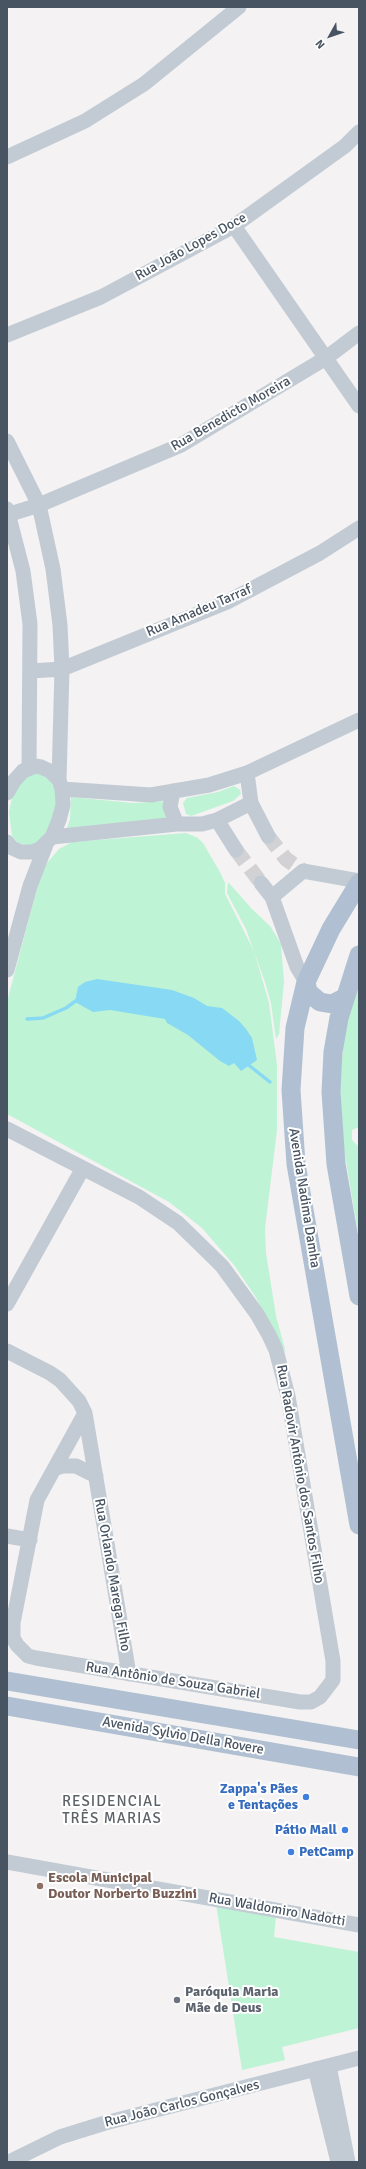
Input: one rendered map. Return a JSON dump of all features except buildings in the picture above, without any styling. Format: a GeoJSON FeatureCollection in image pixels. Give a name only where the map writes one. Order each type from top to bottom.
{"type":"FeatureCollection","features":[{"type":"Feature","properties":{"kind":"main road","name":"Avenida Nadima Damha"},"geometry":{"type":"LineString","coordinates":[[359,882],[333,924],[306,982],[298,1012],[292,1051],[291,1097],[296,1164],[359,1525]]}},
{"type":"Feature","properties":{"kind":"main road"},"geometry":{"type":"LineString","coordinates":[[359,955],[344,998],[334,1052],[331,1092],[336,1164],[359,1296]]}},
{"type":"Feature","properties":{"kind":"main road"},"geometry":{"type":"LineString","coordinates":[[306,982],[308,992],[320,1002],[332,1004],[344,998]]}},
{"type":"Feature","properties":{"kind":"main road","name":"Avenida Sylvio Della Rovere"},"geometry":{"type":"LineString","coordinates":[[7,1681],[359,1740]]}},
{"type":"Feature","properties":{"kind":"main road","name":"Avenida Sylvio Della Rovere"},"geometry":{"type":"LineString","coordinates":[[7,1706],[359,1767]]}},
{"type":"Feature","properties":{"kind":"main road"},"geometry":{"type":"LineString","coordinates":[[328,1761],[331,1736]]}},
{"type":"Feature","properties":{"kind":"street"},"geometry":{"type":"LineString","coordinates":[[7,157],[85,121],[144,84],[239,7]]}},
{"type":"Feature","properties":{"kind":"street","name":"Rua João Lopes Doce"},"geometry":{"type":"LineString","coordinates":[[7,336],[101,297],[234,226],[345,146],[359,132]]}},
{"type":"Feature","properties":{"kind":"street"},"geometry":{"type":"LineString","coordinates":[[234,226],[359,406]]}},
{"type":"Feature","properties":{"kind":"street","name":"Rua Benedicto Moreira"},"geometry":{"type":"LineString","coordinates":[[8,513],[39,505],[181,445],[326,358],[359,333]]}},
{"type":"Feature","properties":{"kind":"street"},"geometry":{"type":"LineString","coordinates":[[7,441],[39,505],[53,569],[60,625],[62,669],[61,785],[63,805],[59,820],[30,886],[7,970]]}},
{"type":"Feature","properties":{"kind":"street"},"geometry":{"type":"LineString","coordinates":[[8,513],[23,571],[30,624],[31,671],[26,770]]}},
{"type":"Feature","properties":{"kind":"street","name":"Rua Amadeu Tarraf"},"geometry":{"type":"LineString","coordinates":[[31,671],[62,669],[227,602],[320,553],[359,528]]}},
{"type":"Feature","properties":{"kind":"street"},"geometry":{"type":"LineString","coordinates":[[7,793],[14,781],[26,770],[35,766],[50,770],[61,785],[151,795],[209,785],[247,773],[359,720]]}},
{"type":"Feature","properties":{"kind":"street"},"geometry":{"type":"LineString","coordinates":[[7,769],[26,770]]}},
{"type":"Feature","properties":{"kind":"street"},"geometry":{"type":"LineString","coordinates":[[247,773],[251,803],[268,836]]}},
{"type":"Feature","properties":{"kind":"street"},"geometry":{"type":"LineString","coordinates":[[173,791],[170,807],[177,824]]}},
{"type":"Feature","properties":{"kind":"street"},"geometry":{"type":"LineString","coordinates":[[7,842],[12,848],[21,852],[31,852],[40,849],[50,839],[177,824],[202,824],[217,820],[251,803]]}},
{"type":"Feature","properties":{"kind":"street"},"geometry":{"type":"LineString","coordinates":[[217,820],[236,850]]}},
{"type":"Feature","properties":{"kind":"street"},"geometry":{"type":"LineString","coordinates":[[272,897],[303,871],[359,882]]}},
{"type":"Feature","properties":{"kind":"street"},"geometry":{"type":"LineString","coordinates":[[261,883],[272,897],[297,967],[306,982]]}},
{"type":"Feature","properties":{"kind":"street","name":"Rua Radovir Antônio dos Santos Filho"},"geometry":{"type":"LineString","coordinates":[[7,1129],[160,1209],[203,1246],[238,1287],[257,1314],[276,1350],[288,1396],[333,1661],[333,1680],[328,1689]]}},
{"type":"Feature","properties":{"kind":"street"},"geometry":{"type":"LineString","coordinates":[[7,1304],[83,1168]]}},
{"type":"Feature","properties":{"kind":"street","name":"Rua Orlando Marega Filho"},"geometry":{"type":"LineString","coordinates":[[7,1351],[50,1373],[60,1380],[75,1396],[85,1413],[129,1674]]}},
{"type":"Feature","properties":{"kind":"street"},"geometry":{"type":"LineString","coordinates":[[7,1536],[30,1540],[37,1500],[85,1413]]}},
{"type":"Feature","properties":{"kind":"street"},"geometry":{"type":"LineString","coordinates":[[54,1469],[63,1466],[76,1466],[96,1476]]}},
{"type":"Feature","properties":{"kind":"street","name":"Rua Antônio de Souza Gabriel"},"geometry":{"type":"LineString","coordinates":[[30,1540],[13,1623],[13,1638],[17,1645],[28,1656],[300,1702],[312,1702],[328,1689]]}},
{"type":"Feature","properties":{"kind":"street","name":"Rua Waldomiro Nadotti"},"geometry":{"type":"LineString","coordinates":[[7,1862],[359,1925]]}},
{"type":"Feature","properties":{"kind":"street","name":"Rua João Carlos Gonçalves"},"geometry":{"type":"LineString","coordinates":[[9,2162],[60,2138],[105,2123],[359,2058]]}},
{"type":"Feature","properties":{"kind":"street"},"geometry":{"type":"LineString","coordinates":[[322,2068],[338,2162]]}},
{"type":"Feature","properties":{"kind":"street"},"geometry":{"type":"LineString","coordinates":[[322,2068],[348,2162]]}},
{"type":"Feature","properties":{"kind":"green space"},"geometry":{"type":"Polygon","coordinates":[[[33,774],[41,774],[50,780],[55,789],[56,804],[49,830],[39,842],[30,846],[18,843],[12,836],[9,812],[12,798],[19,786],[26,777],[33,774]]]}},
{"type":"Feature","properties":{"kind":"green space"},"geometry":{"type":"Polygon","coordinates":[[[234,786],[240,790],[241,794],[233,801],[191,816],[186,814],[183,803],[187,798],[218,792],[234,786]]]}},
{"type":"Feature","properties":{"kind":"green space"},"geometry":{"type":"Polygon","coordinates":[[[71,797],[133,803],[167,801],[169,818],[66,831],[70,819],[71,797]]]}},
{"type":"Feature","properties":{"kind":"green space"},"geometry":{"type":"Polygon","coordinates":[[[186,833],[198,838],[203,843],[221,874],[225,883],[225,894],[254,951],[269,1003],[277,1065],[277,1130],[265,1228],[266,1253],[276,1316],[286,1353],[255,1296],[234,1265],[202,1228],[169,1202],[7,1114],[7,1002],[41,873],[47,863],[59,849],[72,842],[186,833]]]}},
{"type":"Feature","properties":{"kind":"green space"},"geometry":{"type":"Polygon","coordinates":[[[228,882],[251,908],[270,926],[281,944],[284,982],[279,1034],[276,1039],[271,1003],[265,982],[246,929],[227,893],[228,882]]]}},
{"type":"Feature","properties":{"kind":"green space"},"geometry":{"type":"Polygon","coordinates":[[[359,975],[359,1127],[352,1130],[352,1140],[359,1147],[359,1239],[342,1137],[340,1091],[344,1031],[359,975]]]}},
{"type":"Feature","properties":{"kind":"green space"},"geometry":{"type":"Polygon","coordinates":[[[216,1904],[276,1916],[274,1937],[359,1952],[359,2028],[282,2047],[285,2060],[242,2070],[216,1904]]]}},
{"type":"Feature","properties":{"kind":"water"},"geometry":{"type":"Polygon","coordinates":[[[97,979],[172,990],[194,998],[207,1006],[222,1008],[239,1021],[246,1029],[252,1038],[257,1060],[241,1071],[234,1063],[229,1066],[220,1061],[188,1035],[167,1023],[165,1019],[110,1010],[93,1012],[75,1002],[78,987],[85,982],[97,979]]]}},
{"type":"Feature","properties":{"kind":"waterway"},"geometry":{"type":"LineString","coordinates":[[27,1019],[43,1018],[66,1008],[77,1000]]}},
{"type":"Feature","properties":{"kind":"waterway"},"geometry":{"type":"LineString","coordinates":[[246,1063],[270,1082]]}},
{"type":"Feature","properties":{"kind":"tunnel"},"geometry":{"type":"LineString","coordinates":[[268,836],[286,859],[303,871]]}},
{"type":"Feature","properties":{"kind":"tunnel"},"geometry":{"type":"LineString","coordinates":[[236,850],[261,883]]}},
{"type":"Feature","properties":{"kind":"place","name":"Zappa's Pães e Tentações"},"geometry":{"type":"Point","coordinates":[306,1797]}},
{"type":"Feature","properties":{"kind":"place","name":"Pátio Mall"},"geometry":{"type":"Point","coordinates":[345,1830]}},
{"type":"Feature","properties":{"kind":"place","name":"PetCamp"},"geometry":{"type":"Point","coordinates":[291,1852]}},
{"type":"Feature","properties":{"kind":"place","name":"Escola Municipal Doutor Norberto Buzzini"},"geometry":{"type":"Point","coordinates":[40,1886]}},
{"type":"Feature","properties":{"kind":"place","name":"Paróquia Maria Mãe de Deus"},"geometry":{"type":"Point","coordinates":[177,2000]}},
{"type":"Feature","properties":{"kind":"district","name":"RESIDENCIAL TRÊS MARIAS"},"geometry":{"type":"Point","coordinates":[112,1810]}}]}
